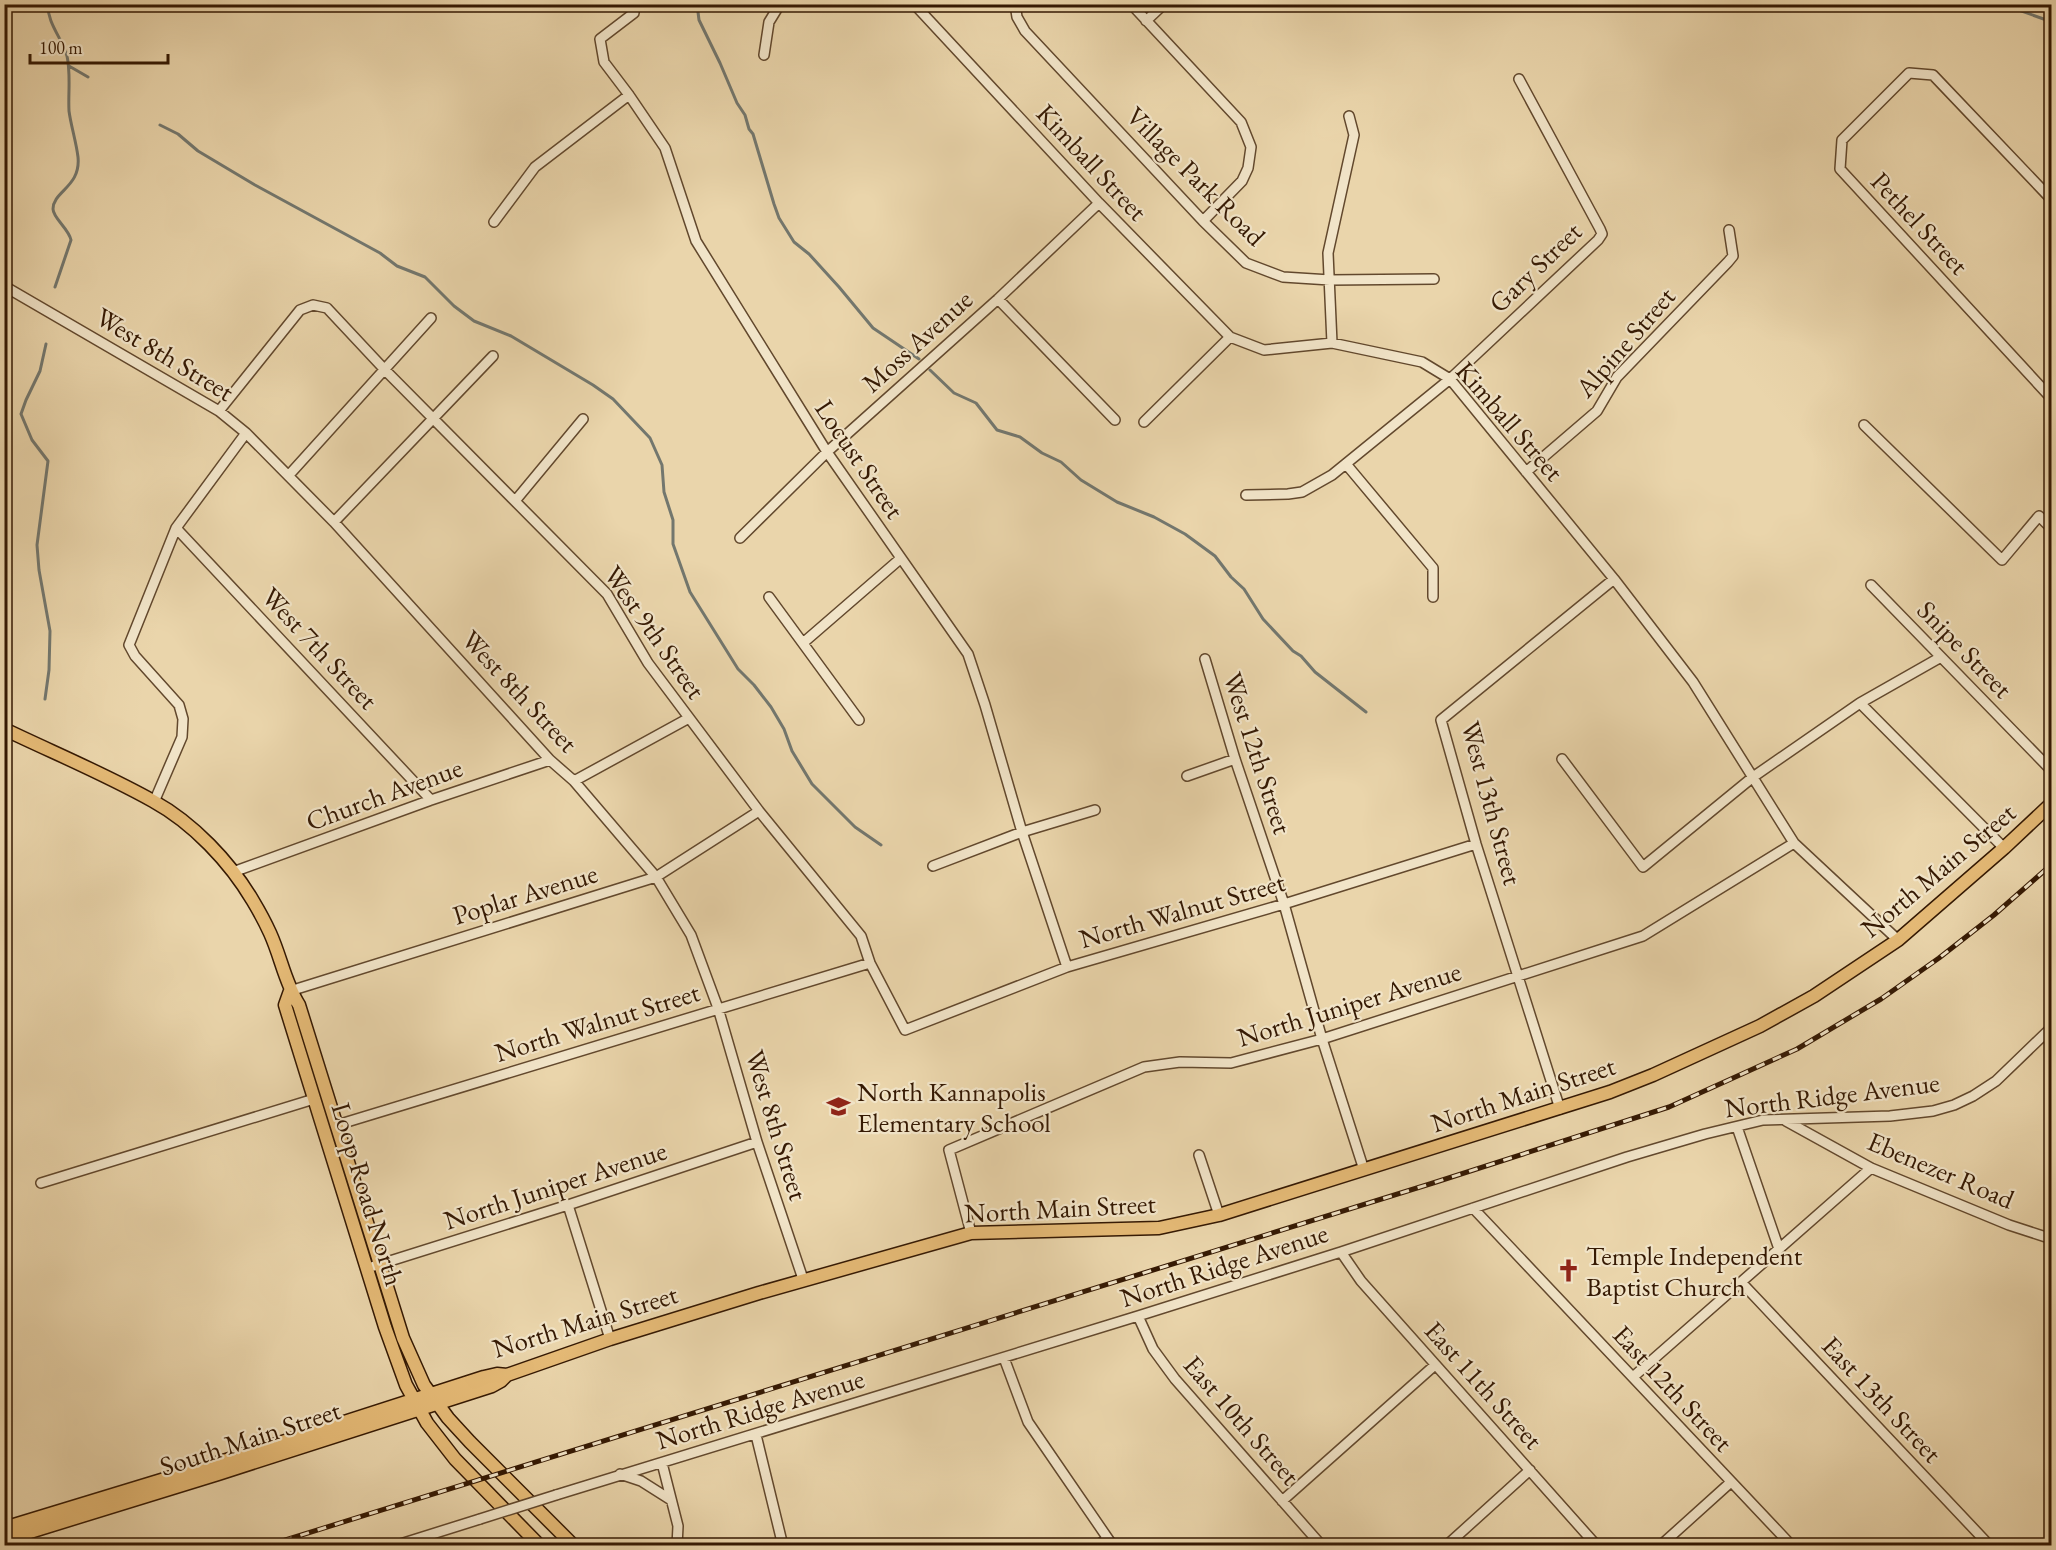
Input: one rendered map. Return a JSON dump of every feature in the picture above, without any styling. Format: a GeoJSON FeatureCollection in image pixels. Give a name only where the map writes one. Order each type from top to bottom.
{"type":"FeatureCollection","features":[{"type":"Feature","properties":{"kind":"main road","name":"Loop Road North"},"geometry":{"type":"LineString","coordinates":[[4,729],[154,802],[184,822],[233,872],[252,899],[270,933],[290,991],[299,1005],[408,1352],[433,1399],[470,1442],[574,1545]]}},
{"type":"Feature","properties":{"kind":"main road","name":"North Main Street"},"geometry":{"type":"LineString","coordinates":[[433,1399],[492,1386],[507,1375],[610,1339],[803,1280],[971,1233],[1159,1228],[1219,1215],[1560,1109],[1653,1075],[1760,1026],[1814,996],[1898,940],[2052,803]]}},
{"type":"Feature","properties":{"kind":"main road","name":"Loop Road North"},"geometry":{"type":"LineString","coordinates":[[290,991],[285,1005],[395,1359],[416,1404],[455,1459],[540,1545]]}},
{"type":"Feature","properties":{"kind":"main road"},"geometry":{"type":"LineString","coordinates":[[4,1528],[433,1399]]}},
{"type":"Feature","properties":{"kind":"main road","name":"South Main Street"},"geometry":{"type":"LineString","coordinates":[[4,1539],[218,1474],[416,1404]]}},
{"type":"Feature","properties":{"kind":"street","name":"Locust Street"},"geometry":{"type":"LineString","coordinates":[[634,4],[634,13],[600,39],[604,62],[665,148],[696,241],[826,452],[968,654],[1022,832],[1067,967]]}},
{"type":"Feature","properties":{"kind":"street"},"geometry":{"type":"LineString","coordinates":[[764,55],[769,22],[780,4]]}},
{"type":"Feature","properties":{"kind":"street","name":"Kimball Street"},"geometry":{"type":"LineString","coordinates":[[914,4],[1099,203],[1230,337],[1264,350],[1332,343],[1422,362],[1450,379],[1614,579],[1693,682],[1794,843],[1898,940]]}},
{"type":"Feature","properties":{"kind":"street","name":"Village Park Road"},"geometry":{"type":"LineString","coordinates":[[1015,4],[1017,17],[1025,31],[1203,221],[1246,263],[1283,277],[1330,280],[1434,279]]}},
{"type":"Feature","properties":{"kind":"street"},"geometry":{"type":"LineString","coordinates":[[1131,4],[1241,122],[1251,147],[1248,168],[1242,181],[1203,221]]}},
{"type":"Feature","properties":{"kind":"street"},"geometry":{"type":"LineString","coordinates":[[1146,21],[1164,4]]}},
{"type":"Feature","properties":{"kind":"street","name":"Pethel Street"},"geometry":{"type":"LineString","coordinates":[[2052,200],[1933,75],[1910,73],[1842,140],[1839,169],[2052,399]]}},
{"type":"Feature","properties":{"kind":"street","name":"Gary Street"},"geometry":{"type":"LineString","coordinates":[[1450,379],[1602,234],[1519,79]]}},
{"type":"Feature","properties":{"kind":"street"},"geometry":{"type":"LineString","coordinates":[[494,222],[535,167],[629,95]]}},
{"type":"Feature","properties":{"kind":"street"},"geometry":{"type":"LineString","coordinates":[[1332,343],[1328,253],[1354,135],[1349,116]]}},
{"type":"Feature","properties":{"kind":"street","name":"Moss Avenue"},"geometry":{"type":"LineString","coordinates":[[740,538],[826,452],[998,299],[1099,203]]}},
{"type":"Feature","properties":{"kind":"street","name":"Alpine Street"},"geometry":{"type":"LineString","coordinates":[[1527,472],[1597,411],[1617,377],[1728,262],[1733,255],[1729,230]]}},
{"type":"Feature","properties":{"kind":"street","name":"West 8th Street"},"geometry":{"type":"LineString","coordinates":[[4,286],[219,411],[246,433],[334,522],[550,760],[574,781],[656,877],[691,935],[718,1008],[757,1142],[803,1280]]}},
{"type":"Feature","properties":{"kind":"street"},"geometry":{"type":"LineString","coordinates":[[998,299],[1115,420]]}},
{"type":"Feature","properties":{"kind":"street","name":"West 9th Street"},"geometry":{"type":"LineString","coordinates":[[219,411],[300,310],[314,304],[327,308],[385,370],[607,594],[648,663],[759,810],[861,936],[870,963],[905,1030]]}},
{"type":"Feature","properties":{"kind":"street"},"geometry":{"type":"LineString","coordinates":[[289,475],[431,318]]}},
{"type":"Feature","properties":{"kind":"street"},"geometry":{"type":"LineString","coordinates":[[1144,422],[1230,337]]}},
{"type":"Feature","properties":{"kind":"street"},"geometry":{"type":"LineString","coordinates":[[334,522],[432,417],[493,356]]}},
{"type":"Feature","properties":{"kind":"street"},"geometry":{"type":"LineString","coordinates":[[1246,495],[1302,492],[1332,475],[1450,379]]}},
{"type":"Feature","properties":{"kind":"street"},"geometry":{"type":"LineString","coordinates":[[515,501],[583,419]]}},
{"type":"Feature","properties":{"kind":"street"},"geometry":{"type":"LineString","coordinates":[[1864,425],[2002,560],[2039,516],[2052,529]]}},
{"type":"Feature","properties":{"kind":"street"},"geometry":{"type":"LineString","coordinates":[[154,802],[182,736],[183,719],[179,705],[135,656],[129,645],[176,528],[246,433]]}},
{"type":"Feature","properties":{"kind":"street"},"geometry":{"type":"LineString","coordinates":[[1346,464],[1433,568],[1433,597]]}},
{"type":"Feature","properties":{"kind":"street","name":"West 7th Street"},"geometry":{"type":"LineString","coordinates":[[176,528],[431,800]]}},
{"type":"Feature","properties":{"kind":"street"},"geometry":{"type":"LineString","coordinates":[[803,643],[900,559]]}},
{"type":"Feature","properties":{"kind":"street","name":"West 13th Street"},"geometry":{"type":"LineString","coordinates":[[1560,1109],[1476,844],[1441,720],[1614,579]]}},
{"type":"Feature","properties":{"kind":"street","name":"Snipe Street"},"geometry":{"type":"LineString","coordinates":[[1871,585],[2052,771]]}},
{"type":"Feature","properties":{"kind":"street"},"geometry":{"type":"LineString","coordinates":[[769,597],[859,720]]}},
{"type":"Feature","properties":{"kind":"street"},"geometry":{"type":"LineString","coordinates":[[1562,759],[1643,867],[1753,777],[1860,703],[1941,657]]}},
{"type":"Feature","properties":{"kind":"street","name":"West 12th Street"},"geometry":{"type":"LineString","coordinates":[[1205,659],[1235,759],[1284,904],[1322,1039],[1364,1170]]}},
{"type":"Feature","properties":{"kind":"street"},"geometry":{"type":"LineString","coordinates":[[1860,703],[2004,848]]}},
{"type":"Feature","properties":{"kind":"street"},"geometry":{"type":"LineString","coordinates":[[574,781],[689,718]]}},
{"type":"Feature","properties":{"kind":"street"},"geometry":{"type":"LineString","coordinates":[[1187,776],[1235,759]]}},
{"type":"Feature","properties":{"kind":"street","name":"Church Avenue"},"geometry":{"type":"LineString","coordinates":[[233,872],[431,800],[550,760]]}},
{"type":"Feature","properties":{"kind":"street","name":"Poplar Avenue"},"geometry":{"type":"LineString","coordinates":[[290,991],[656,877],[759,810]]}},
{"type":"Feature","properties":{"kind":"street"},"geometry":{"type":"LineString","coordinates":[[933,866],[1022,832],[1095,810]]}},
{"type":"Feature","properties":{"kind":"street","name":"North Juniper Avenue"},"geometry":{"type":"LineString","coordinates":[[971,1233],[949,1150],[1144,1067],[1180,1062],[1231,1063],[1322,1039],[1643,936],[1794,843]]}},
{"type":"Feature","properties":{"kind":"street","name":"North Walnut Street"},"geometry":{"type":"LineString","coordinates":[[905,1030],[1067,967],[1284,904],[1476,844]]}},
{"type":"Feature","properties":{"kind":"street","name":"North Walnut Street"},"geometry":{"type":"LineString","coordinates":[[337,1125],[870,963]]}},
{"type":"Feature","properties":{"kind":"street","name":"North Ridge Avenue"},"geometry":{"type":"LineString","coordinates":[[394,1545],[410,1543],[620,1474],[756,1435],[887,1392],[1138,1316],[1341,1252],[1627,1157],[1705,1134],[1763,1120],[1890,1116],[1954,1105],[1996,1081],[2052,1028]]}},
{"type":"Feature","properties":{"kind":"street"},"geometry":{"type":"LineString","coordinates":[[42,1183],[314,1099]]}},
{"type":"Feature","properties":{"kind":"street","name":"Ebenezer Road"},"geometry":{"type":"LineString","coordinates":[[1784,1119],[1871,1168],[2009,1225],[2052,1239]]}},
{"type":"Feature","properties":{"kind":"street"},"geometry":{"type":"LineString","coordinates":[[1737,1127],[1779,1249]]}},
{"type":"Feature","properties":{"kind":"street","name":"North Juniper Avenue"},"geometry":{"type":"LineString","coordinates":[[366,1269],[757,1142]]}},
{"type":"Feature","properties":{"kind":"street"},"geometry":{"type":"LineString","coordinates":[[1199,1155],[1219,1215]]}},
{"type":"Feature","properties":{"kind":"street"},"geometry":{"type":"LineString","coordinates":[[1633,1377],[1871,1168]]}},
{"type":"Feature","properties":{"kind":"street"},"geometry":{"type":"LineString","coordinates":[[568,1205],[610,1339]]}},
{"type":"Feature","properties":{"kind":"street","name":"East 12th Street"},"geometry":{"type":"LineString","coordinates":[[1473,1208],[1791,1545]]}},
{"type":"Feature","properties":{"kind":"street","name":"East 11th Street"},"geometry":{"type":"LineString","coordinates":[[1341,1252],[1361,1281],[1597,1545]]}},
{"type":"Feature","properties":{"kind":"street","name":"East 13th Street"},"geometry":{"type":"LineString","coordinates":[[1741,1282],[1990,1545]]}},
{"type":"Feature","properties":{"kind":"street","name":"East 10th Street"},"geometry":{"type":"LineString","coordinates":[[1138,1316],[1153,1349],[1175,1379],[1322,1545]]}},
{"type":"Feature","properties":{"kind":"street"},"geometry":{"type":"LineString","coordinates":[[1004,1358],[1028,1422],[1110,1542],[1096,1545]]}},
{"type":"Feature","properties":{"kind":"street"},"geometry":{"type":"LineString","coordinates":[[1282,1501],[1435,1365]]}},
{"type":"Feature","properties":{"kind":"street"},"geometry":{"type":"LineString","coordinates":[[756,1435],[783,1545]]}},
{"type":"Feature","properties":{"kind":"street"},"geometry":{"type":"LineString","coordinates":[[662,1463],[678,1526],[677,1545]]}},
{"type":"Feature","properties":{"kind":"street"},"geometry":{"type":"LineString","coordinates":[[1446,1545],[1530,1470]]}},
{"type":"Feature","properties":{"kind":"street"},"geometry":{"type":"LineString","coordinates":[[620,1474],[641,1481],[671,1500]]}},
{"type":"Feature","properties":{"kind":"street"},"geometry":{"type":"LineString","coordinates":[[1660,1545],[1731,1482]]}},
{"type":"Feature","properties":{"kind":"waterway"},"geometry":{"type":"LineString","coordinates":[[48,4],[52,24],[67,56],[69,111],[78,157],[75,175],[54,203],[54,212],[71,240],[55,287]]}},
{"type":"Feature","properties":{"kind":"waterway"},"geometry":{"type":"LineString","coordinates":[[697,4],[699,20],[753,134],[779,218],[794,242],[809,254],[873,328],[919,359]]}},
{"type":"Feature","properties":{"kind":"waterway"},"geometry":{"type":"LineString","coordinates":[[2002,4],[2052,22]]}},
{"type":"Feature","properties":{"kind":"waterway"},"geometry":{"type":"LineString","coordinates":[[69,66],[88,77]]}},
{"type":"Feature","properties":{"kind":"waterway"},"geometry":{"type":"LineString","coordinates":[[160,125],[178,134],[198,151],[255,185],[380,253],[397,266],[425,277],[454,306],[474,321],[511,336],[613,399],[650,438],[662,465],[664,492],[673,520],[673,544],[690,592],[738,669],[771,707],[784,729],[792,751],[812,784],[855,827],[881,845]]}},
{"type":"Feature","properties":{"kind":"waterway"},"geometry":{"type":"LineString","coordinates":[[45,699],[49,670],[50,631],[37,545],[48,461],[32,440],[21,414],[40,371],[46,344]]}},
{"type":"Feature","properties":{"kind":"waterway"},"geometry":{"type":"LineString","coordinates":[[930,370],[954,393],[976,403],[997,430],[1020,437],[1042,453],[1061,462],[1081,480],[1117,502],[1154,517],[1185,534],[1215,556],[1231,577],[1244,589],[1263,619],[1293,651],[1301,656],[1315,672],[1366,712]]}},
{"type":"Feature","properties":{"kind":"railway"},"geometry":{"type":"LineString","coordinates":[[266,1546],[1433,1183],[1669,1107],[1797,1049],[1881,999],[1994,915],[2052,864]]}},
{"type":"Feature","properties":{"kind":"place","name":"North Kannapolis Elementary School"},"geometry":{"type":"Point","coordinates":[839,1107]}},
{"type":"Feature","properties":{"kind":"place","name":"Temple Independent Baptist Church"},"geometry":{"type":"Point","coordinates":[1568,1271]}}]}
